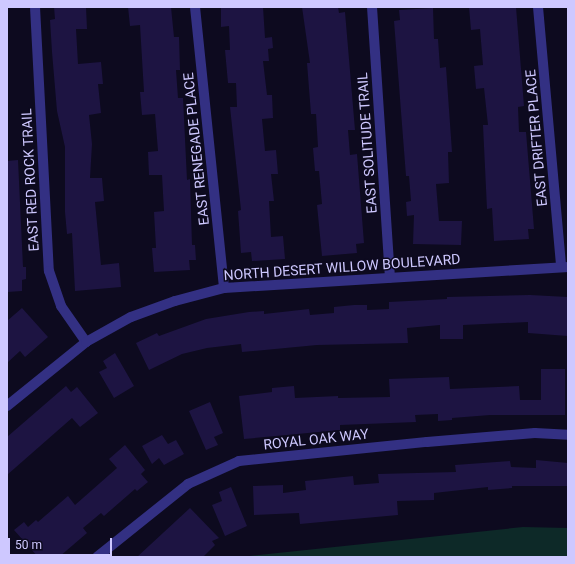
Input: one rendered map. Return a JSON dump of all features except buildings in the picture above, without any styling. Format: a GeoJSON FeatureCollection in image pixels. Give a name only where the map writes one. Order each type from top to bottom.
{"type":"FeatureCollection","features":[{"type":"Feature","properties":{"kind":"street","name":"EAST RED ROCK TRAIL"},"geometry":{"type":"LineString","coordinates":[[35,7],[49,271],[61,306],[86,342]]}},
{"type":"Feature","properties":{"kind":"street","name":"EAST RENEGADE PLACE"},"geometry":{"type":"LineString","coordinates":[[195,7],[224,288]]}},
{"type":"Feature","properties":{"kind":"street","name":"EAST SOLITUDE TRAIL"},"geometry":{"type":"LineString","coordinates":[[372,7],[390,277]]}},
{"type":"Feature","properties":{"kind":"street","name":"EAST DRIFTER PLACE"},"geometry":{"type":"LineString","coordinates":[[538,7],[564,267]]}},
{"type":"Feature","properties":{"kind":"street","name":"NORTH DESERT WILLOW BOULEVARD"},"geometry":{"type":"LineString","coordinates":[[7,406],[86,342],[131,317],[175,301],[224,288],[564,267]]}},
{"type":"Feature","properties":{"kind":"street","name":"ROYAL OAK WAY"},"geometry":{"type":"LineString","coordinates":[[97,557],[188,484],[239,462],[427,442],[535,433],[568,435]]}},
{"type":"Feature","properties":{"kind":"green space"},"geometry":{"type":"Polygon","coordinates":[[[523,527],[568,528],[568,557],[240,557],[523,527]]]}}]}
